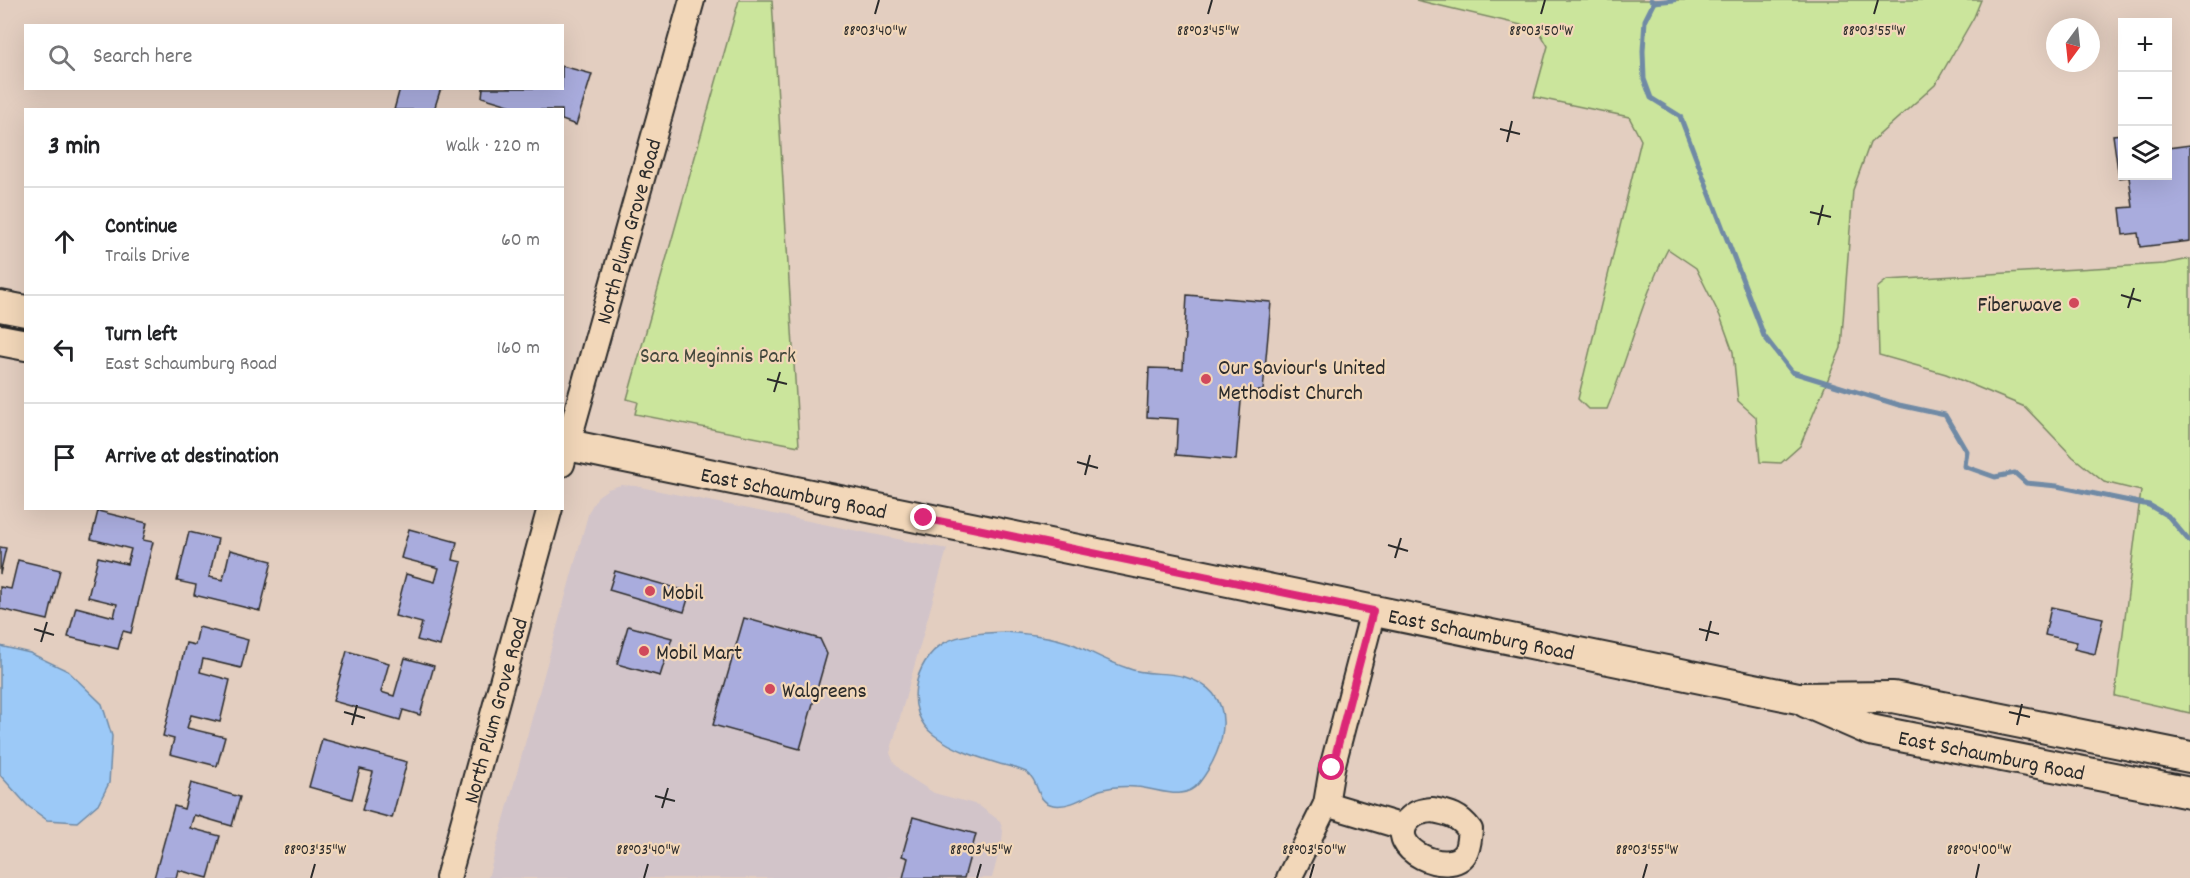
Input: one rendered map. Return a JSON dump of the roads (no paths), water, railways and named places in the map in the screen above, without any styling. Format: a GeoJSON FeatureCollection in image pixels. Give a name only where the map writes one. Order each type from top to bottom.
{"type":"FeatureCollection","features":[{"type":"Feature","properties":{"kind":"main road"},"geometry":{"type":"LineString","coordinates":[[0,306],[24,311]]}},
{"type":"Feature","properties":{"kind":"main road"},"geometry":{"type":"LineString","coordinates":[[0,340],[24,345]]}},
{"type":"Feature","properties":{"kind":"main road","name":"East Schaumburg Road"},"geometry":{"type":"LineString","coordinates":[[564,449],[1798,698],[1893,698],[2190,757]]}},
{"type":"Feature","properties":{"kind":"main road","name":"East Schaumburg Road"},"geometry":{"type":"LineString","coordinates":[[1798,698],[1870,730],[2190,793]]}},
{"type":"Feature","properties":{"kind":"street","name":"North Plum Grove Road"},"geometry":{"type":"LineString","coordinates":[[564,449],[692,0]]}},
{"type":"Feature","properties":{"kind":"street","name":"North Plum Grove Road"},"geometry":{"type":"LineString","coordinates":[[448,878],[549,510]]}},
{"type":"Feature","properties":{"kind":"street"},"geometry":{"type":"LineString","coordinates":[[1290,878],[1326,804],[1332,768],[1373,611]]}},
{"type":"Feature","properties":{"kind":"street"},"geometry":{"type":"LineString","coordinates":[[1326,804],[1403,827]]}},
{"type":"Feature","properties":{"kind":"water"},"geometry":{"type":"Polygon","coordinates":[[[1006,632],[1057,639],[1134,670],[1178,675],[1203,685],[1214,695],[1221,708],[1223,722],[1216,754],[1199,783],[1193,789],[1178,793],[1136,787],[1109,788],[1066,805],[1053,805],[1043,800],[1034,780],[1026,772],[966,752],[934,735],[924,725],[915,701],[919,674],[925,662],[933,651],[944,643],[959,637],[1006,632]]]}},
{"type":"Feature","properties":{"kind":"water"},"geometry":{"type":"Polygon","coordinates":[[[0,646],[30,653],[68,671],[102,704],[112,736],[109,783],[99,803],[77,822],[47,820],[28,806],[0,775],[0,646]]]}},
{"type":"Feature","properties":{"kind":"waterway"},"geometry":{"type":"LineString","coordinates":[[1651,0],[1654,2],[1674,0]]}},
{"type":"Feature","properties":{"kind":"waterway"},"geometry":{"type":"LineString","coordinates":[[1654,2],[1645,20],[1643,51],[1644,79],[1651,98],[1680,116],[1764,336],[1792,372],[1899,405],[1945,415],[1966,451],[1964,466],[1995,477],[2015,473],[2026,483],[2057,486],[2149,505],[2168,516],[2190,542]]}},
{"type":"Feature","properties":{"kind":"place","name":"Fiberwave"},"geometry":{"type":"Point","coordinates":[2074,303]}},
{"type":"Feature","properties":{"kind":"place","name":"Our Saviour's United Methodist Church"},"geometry":{"type":"Point","coordinates":[1206,379]}},
{"type":"Feature","properties":{"kind":"place","name":"Mobil"},"geometry":{"type":"Point","coordinates":[650,591]}},
{"type":"Feature","properties":{"kind":"place","name":"Mobil Mart"},"geometry":{"type":"Point","coordinates":[644,651]}},
{"type":"Feature","properties":{"kind":"place","name":"Walgreens"},"geometry":{"type":"Point","coordinates":[770,689]}},
{"type":"Feature","properties":{"kind":"park label","name":"Sara Meginnis Park"},"geometry":{"type":"Point","coordinates":[718,354]}}]}
